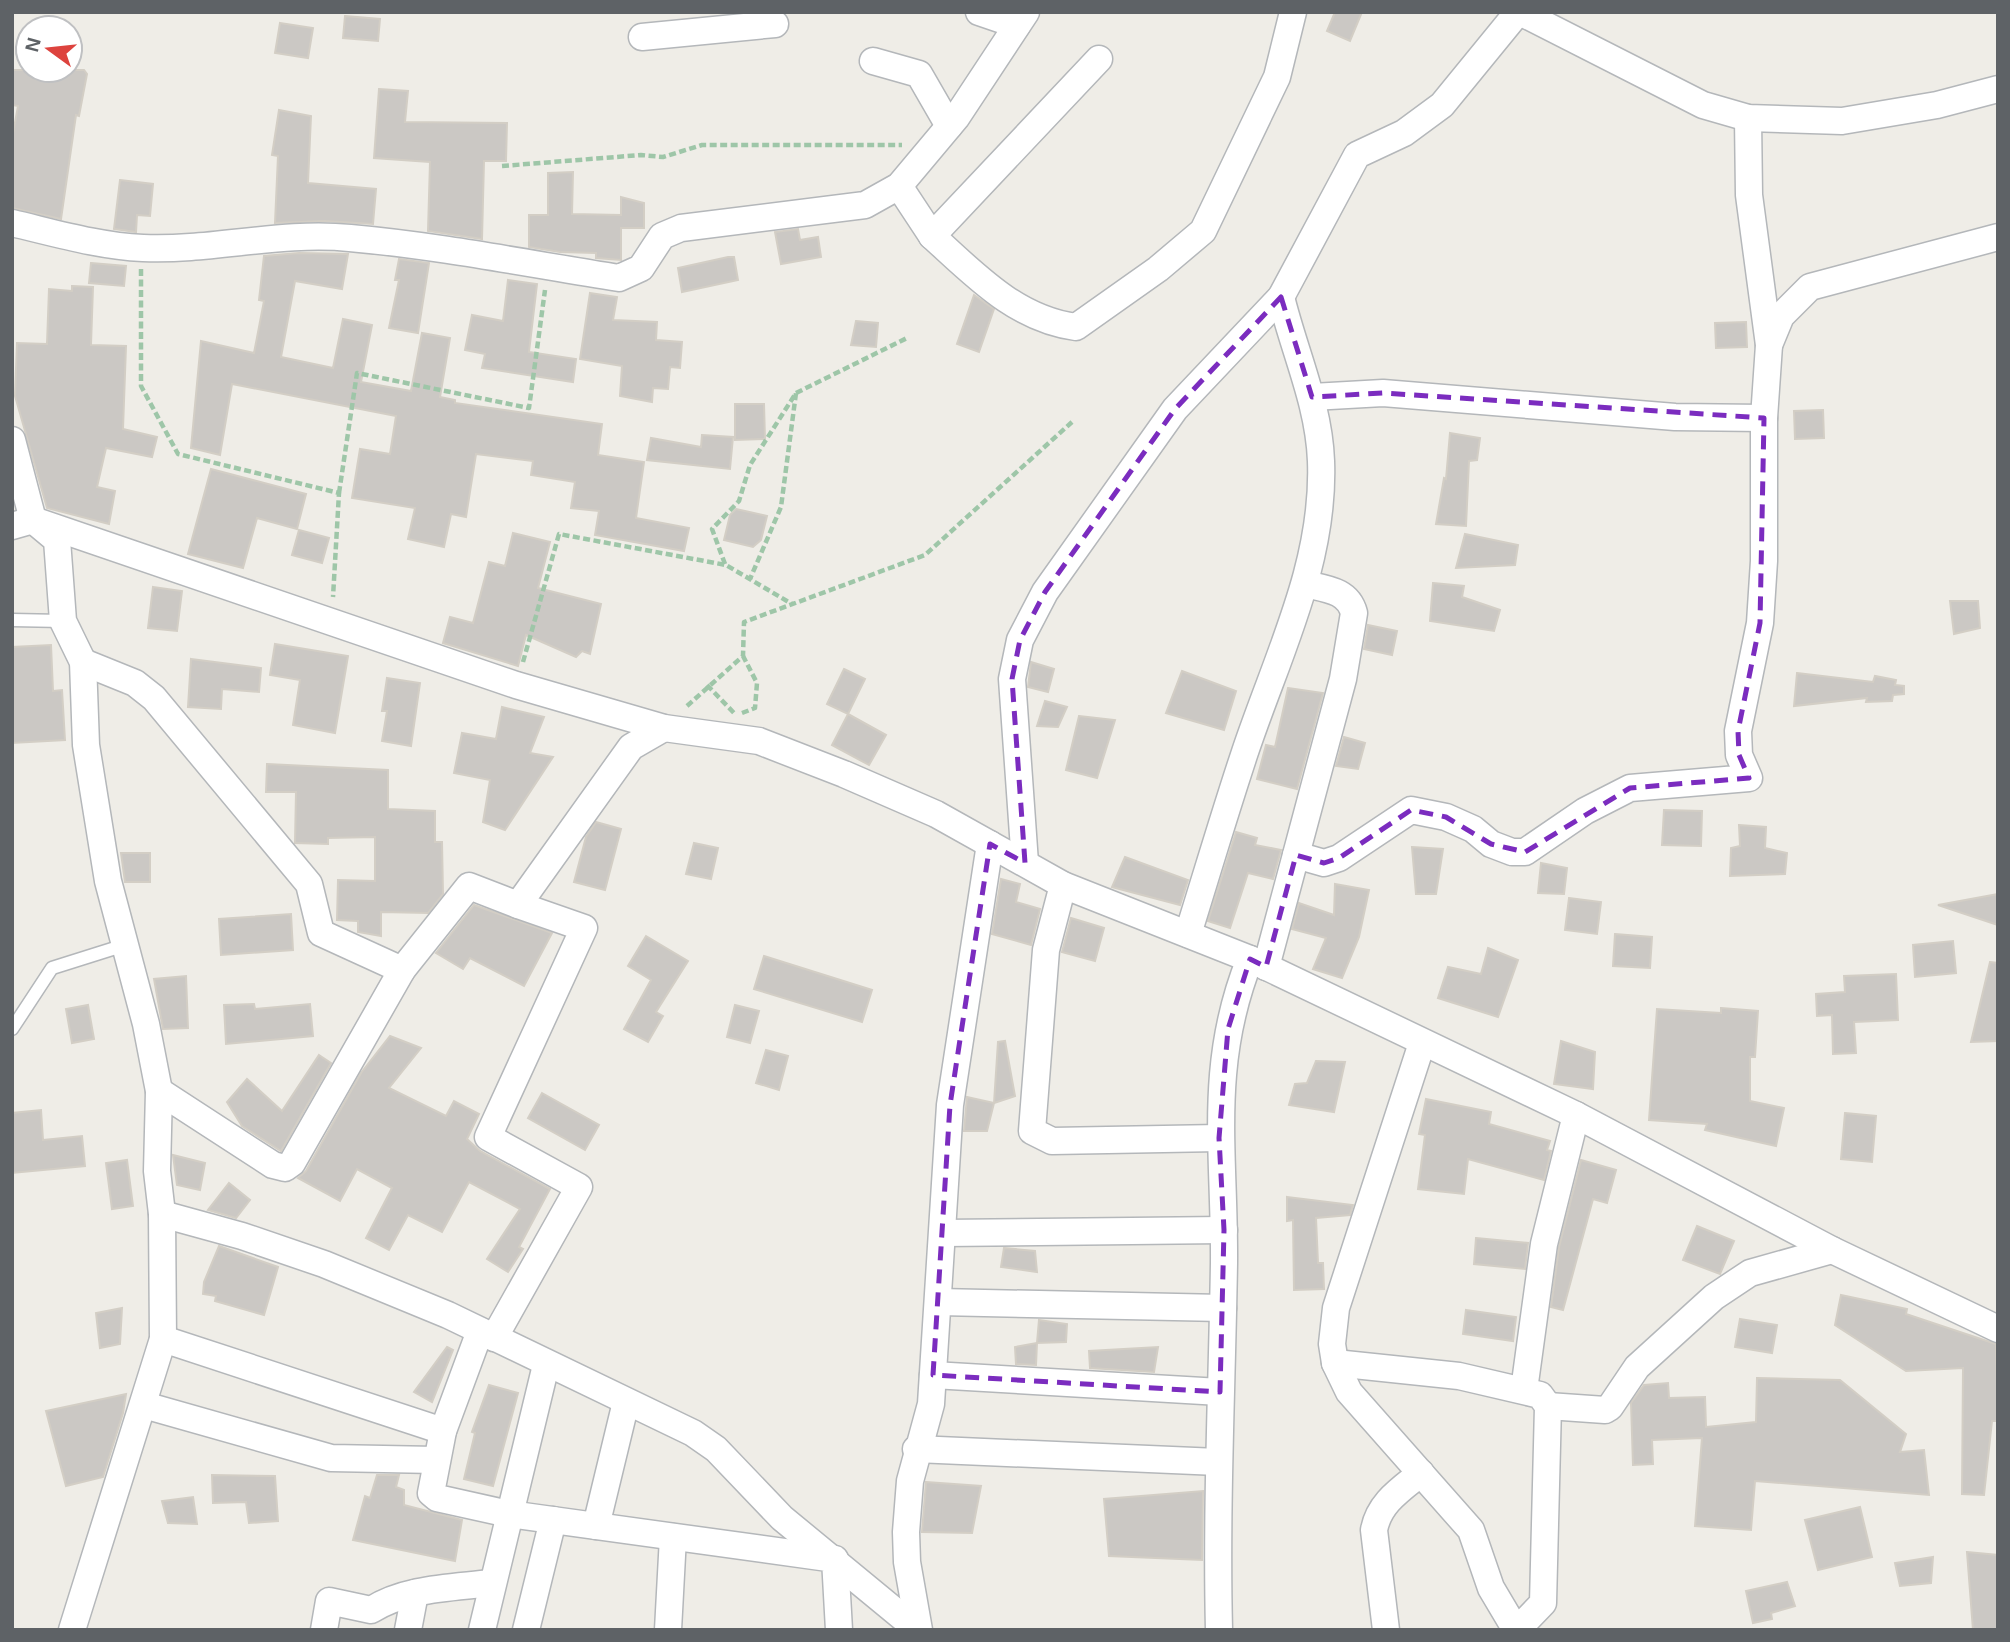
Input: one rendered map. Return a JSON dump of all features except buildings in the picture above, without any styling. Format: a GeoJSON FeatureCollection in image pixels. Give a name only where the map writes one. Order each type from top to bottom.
{"type":"FeatureCollection","features":[{"type":"Feature","properties":{"kind":"street"},"geometry":{"type":"LineString","coordinates":[[12,223],[80,239],[143,248],[246,243],[292,236],[350,238],[619,278],[641,268],[662,236],[681,228],[865,205],[899,186],[941,135],[1022,19],[979,12]]}},
{"type":"Feature","properties":{"kind":"street"},"geometry":{"type":"LineString","coordinates":[[899,186],[932,236],[997,295],[1051,323],[1076,327],[1158,269],[1203,231],[1277,77],[1293,12]]}},
{"type":"Feature","properties":{"kind":"street"},"geometry":{"type":"LineString","coordinates":[[1024,863],[1012,679],[1020,640],[1045,592],[1175,410],[1280,297],[1357,155],[1404,133],[1442,105],[1519,12],[1703,105],[1748,118],[1842,121],[1937,105],[1998,89]]}},
{"type":"Feature","properties":{"kind":"street"},"geometry":{"type":"LineString","coordinates":[[642,37],[694,21],[775,24]]}},
{"type":"Feature","properties":{"kind":"street"},"geometry":{"type":"LineString","coordinates":[[932,236],[1099,59]]}},
{"type":"Feature","properties":{"kind":"street"},"geometry":{"type":"LineString","coordinates":[[873,61],[919,74],[941,135]]}},
{"type":"Feature","properties":{"kind":"street"},"geometry":{"type":"LineString","coordinates":[[1296,855],[1324,863],[1339,858],[1411,810],[1446,817],[1472,829],[1492,844],[1512,852],[1525,852],[1585,811],[1630,788],[1749,778],[1739,755],[1738,731],[1760,622],[1764,418],[1769,345],[1749,195],[1748,118]]}},
{"type":"Feature","properties":{"kind":"street"},"geometry":{"type":"LineString","coordinates":[[1769,345],[1781,316],[1810,287],[1998,237]]}},
{"type":"Feature","properties":{"kind":"street"},"geometry":{"type":"LineString","coordinates":[[1188,934],[1245,750],[1305,584],[1320,517],[1321,459],[1312,397],[1280,297]]}},
{"type":"Feature","properties":{"kind":"street"},"geometry":{"type":"LineString","coordinates":[[1312,397],[1383,393],[1675,416],[1764,418]]}},
{"type":"Feature","properties":{"kind":"street"},"geometry":{"type":"LineString","coordinates":[[12,440],[23,523]]}},
{"type":"Feature","properties":{"kind":"street"},"geometry":{"type":"LineString","coordinates":[[23,523],[57,540],[63,621],[83,662],[86,745],[108,881],[159,1091],[157,1171],[162,1214],[163,1339],[72,1630]]}},
{"type":"Feature","properties":{"kind":"street"},"geometry":{"type":"LineString","coordinates":[[23,523],[516,685],[664,728],[759,741],[936,814],[1063,885],[1258,963],[1576,1115],[1832,1250],[1998,1329]]}},
{"type":"Feature","properties":{"kind":"street"},"geometry":{"type":"LineString","coordinates":[[1219,1630],[1218,1462],[1224,1230],[1219,1138],[1228,1029],[1236,994],[1258,963],[1296,855],[1343,679],[1354,613],[1352,604],[1342,594],[1305,584]]}},
{"type":"Feature","properties":{"kind":"street"},"geometry":{"type":"LineString","coordinates":[[83,662],[135,683],[154,698],[309,884],[321,933],[402,970]]}},
{"type":"Feature","properties":{"kind":"street"},"geometry":{"type":"LineString","coordinates":[[518,905],[631,747],[664,728]]}},
{"type":"Feature","properties":{"kind":"street"},"geometry":{"type":"LineString","coordinates":[[919,1630],[906,1532],[916,1449],[931,1404],[950,1105],[990,844]]}},
{"type":"Feature","properties":{"kind":"street"},"geometry":{"type":"LineString","coordinates":[[1063,885],[1046,950],[1032,1131],[1052,1141],[1219,1138]]}},
{"type":"Feature","properties":{"kind":"street"},"geometry":{"type":"LineString","coordinates":[[159,1091],[273,1166],[285,1168],[292,1163],[402,970],[469,886],[584,928],[488,1137],[579,1187],[487,1335],[443,1431],[430,1486],[431,1493],[437,1498],[509,1514],[835,1559]]}},
{"type":"Feature","properties":{"kind":"street"},"geometry":{"type":"LineString","coordinates":[[1335,1363],[1460,1376],[1540,1395],[1548,1406],[1542,1603],[1517,1630],[1491,1588],[1471,1530],[1349,1392],[1335,1363],[1332,1344],[1336,1308],[1422,1043]]}},
{"type":"Feature","properties":{"kind":"street"},"geometry":{"type":"LineString","coordinates":[[1524,1390],[1544,1244],[1576,1115]]}},
{"type":"Feature","properties":{"kind":"street"},"geometry":{"type":"LineString","coordinates":[[162,1214],[242,1236],[324,1264],[487,1335],[693,1433],[716,1449],[782,1518],[919,1630]]}},
{"type":"Feature","properties":{"kind":"street"},"geometry":{"type":"LineString","coordinates":[[943,1233],[1224,1230]]}},
{"type":"Feature","properties":{"kind":"street"},"geometry":{"type":"LineString","coordinates":[[1548,1406],[1605,1410],[1610,1408],[1637,1367],[1714,1297],[1750,1273],[1832,1250]]}},
{"type":"Feature","properties":{"kind":"street"},"geometry":{"type":"LineString","coordinates":[[939,1302],[1223,1308]]}},
{"type":"Feature","properties":{"kind":"street"},"geometry":{"type":"LineString","coordinates":[[163,1339],[443,1431]]}},
{"type":"Feature","properties":{"kind":"street"},"geometry":{"type":"LineString","coordinates":[[482,1630],[491,1583],[547,1365]]}},
{"type":"Feature","properties":{"kind":"street"},"geometry":{"type":"LineString","coordinates":[[933,1375],[1220,1392]]}},
{"type":"Feature","properties":{"kind":"street"},"geometry":{"type":"LineString","coordinates":[[596,1526],[626,1402]]}},
{"type":"Feature","properties":{"kind":"street"},"geometry":{"type":"LineString","coordinates":[[144,1405],[331,1458],[367,1456],[436,1460]]}},
{"type":"Feature","properties":{"kind":"street"},"geometry":{"type":"LineString","coordinates":[[916,1449],[1218,1462]]}},
{"type":"Feature","properties":{"kind":"street"},"geometry":{"type":"LineString","coordinates":[[1385,1630],[1374,1530],[1377,1514],[1390,1497],[1420,1473]]}},
{"type":"Feature","properties":{"kind":"street"},"geometry":{"type":"LineString","coordinates":[[526,1630],[553,1520]]}},
{"type":"Feature","properties":{"kind":"street"},"geometry":{"type":"LineString","coordinates":[[668,1630],[673,1537]]}},
{"type":"Feature","properties":{"kind":"street"},"geometry":{"type":"LineString","coordinates":[[835,1559],[839,1630]]}},
{"type":"Feature","properties":{"kind":"street"},"geometry":{"type":"LineString","coordinates":[[324,1630],[329,1601],[370,1611],[387,1600],[415,1593],[491,1583]]}},
{"type":"Feature","properties":{"kind":"street"},"geometry":{"type":"LineString","coordinates":[[408,1630],[415,1593]]}},
{"type":"Feature","properties":{"kind":"lane"},"geometry":{"type":"LineString","coordinates":[[12,620],[63,621]]}},
{"type":"Feature","properties":{"kind":"lane"},"geometry":{"type":"LineString","coordinates":[[12,1029],[52,968],[125,945]]}},
{"type":"Feature","properties":{"kind":"path"},"geometry":{"type":"LineString","coordinates":[[502,166],[641,155],[663,157],[702,145],[941,135]]}},
{"type":"Feature","properties":{"kind":"path"},"geometry":{"type":"LineString","coordinates":[[143,248],[141,386],[178,454],[339,493]]}},
{"type":"Feature","properties":{"kind":"path"},"geometry":{"type":"LineString","coordinates":[[331,624],[339,493],[357,373],[529,408],[548,267]]}},
{"type":"Feature","properties":{"kind":"path"},"geometry":{"type":"LineString","coordinates":[[726,565],[712,529],[739,501],[750,465],[796,394],[907,338]]}},
{"type":"Feature","properties":{"kind":"path"},"geometry":{"type":"LineString","coordinates":[[750,579],[781,507],[796,394]]}},
{"type":"Feature","properties":{"kind":"path"},"geometry":{"type":"LineString","coordinates":[[707,685],[736,716],[755,708],[757,683],[743,656],[744,622],[925,555],[1072,422]]}},
{"type":"Feature","properties":{"kind":"path"},"geometry":{"type":"LineString","coordinates":[[516,685],[559,534],[726,565],[793,604]]}},
{"type":"Feature","properties":{"kind":"path"},"geometry":{"type":"LineString","coordinates":[[664,728],[707,685],[743,656]]}},
{"type":"Feature","properties":{"kind":"highlighted area"},"geometry":{"type":"Polygon","coordinates":[[[1281,297],[1312,397],[1383,393],[1764,418],[1760,623],[1738,731],[1739,755],[1749,778],[1630,788],[1525,852],[1491,844],[1446,817],[1411,810],[1339,858],[1324,863],[1296,855],[1266,967],[1250,959],[1228,1029],[1219,1138],[1224,1230],[1220,1392],[933,1375],[950,1105],[990,844],[1025,863],[1012,679],[1020,640],[1045,592],[1175,409],[1281,297]]]}}]}
